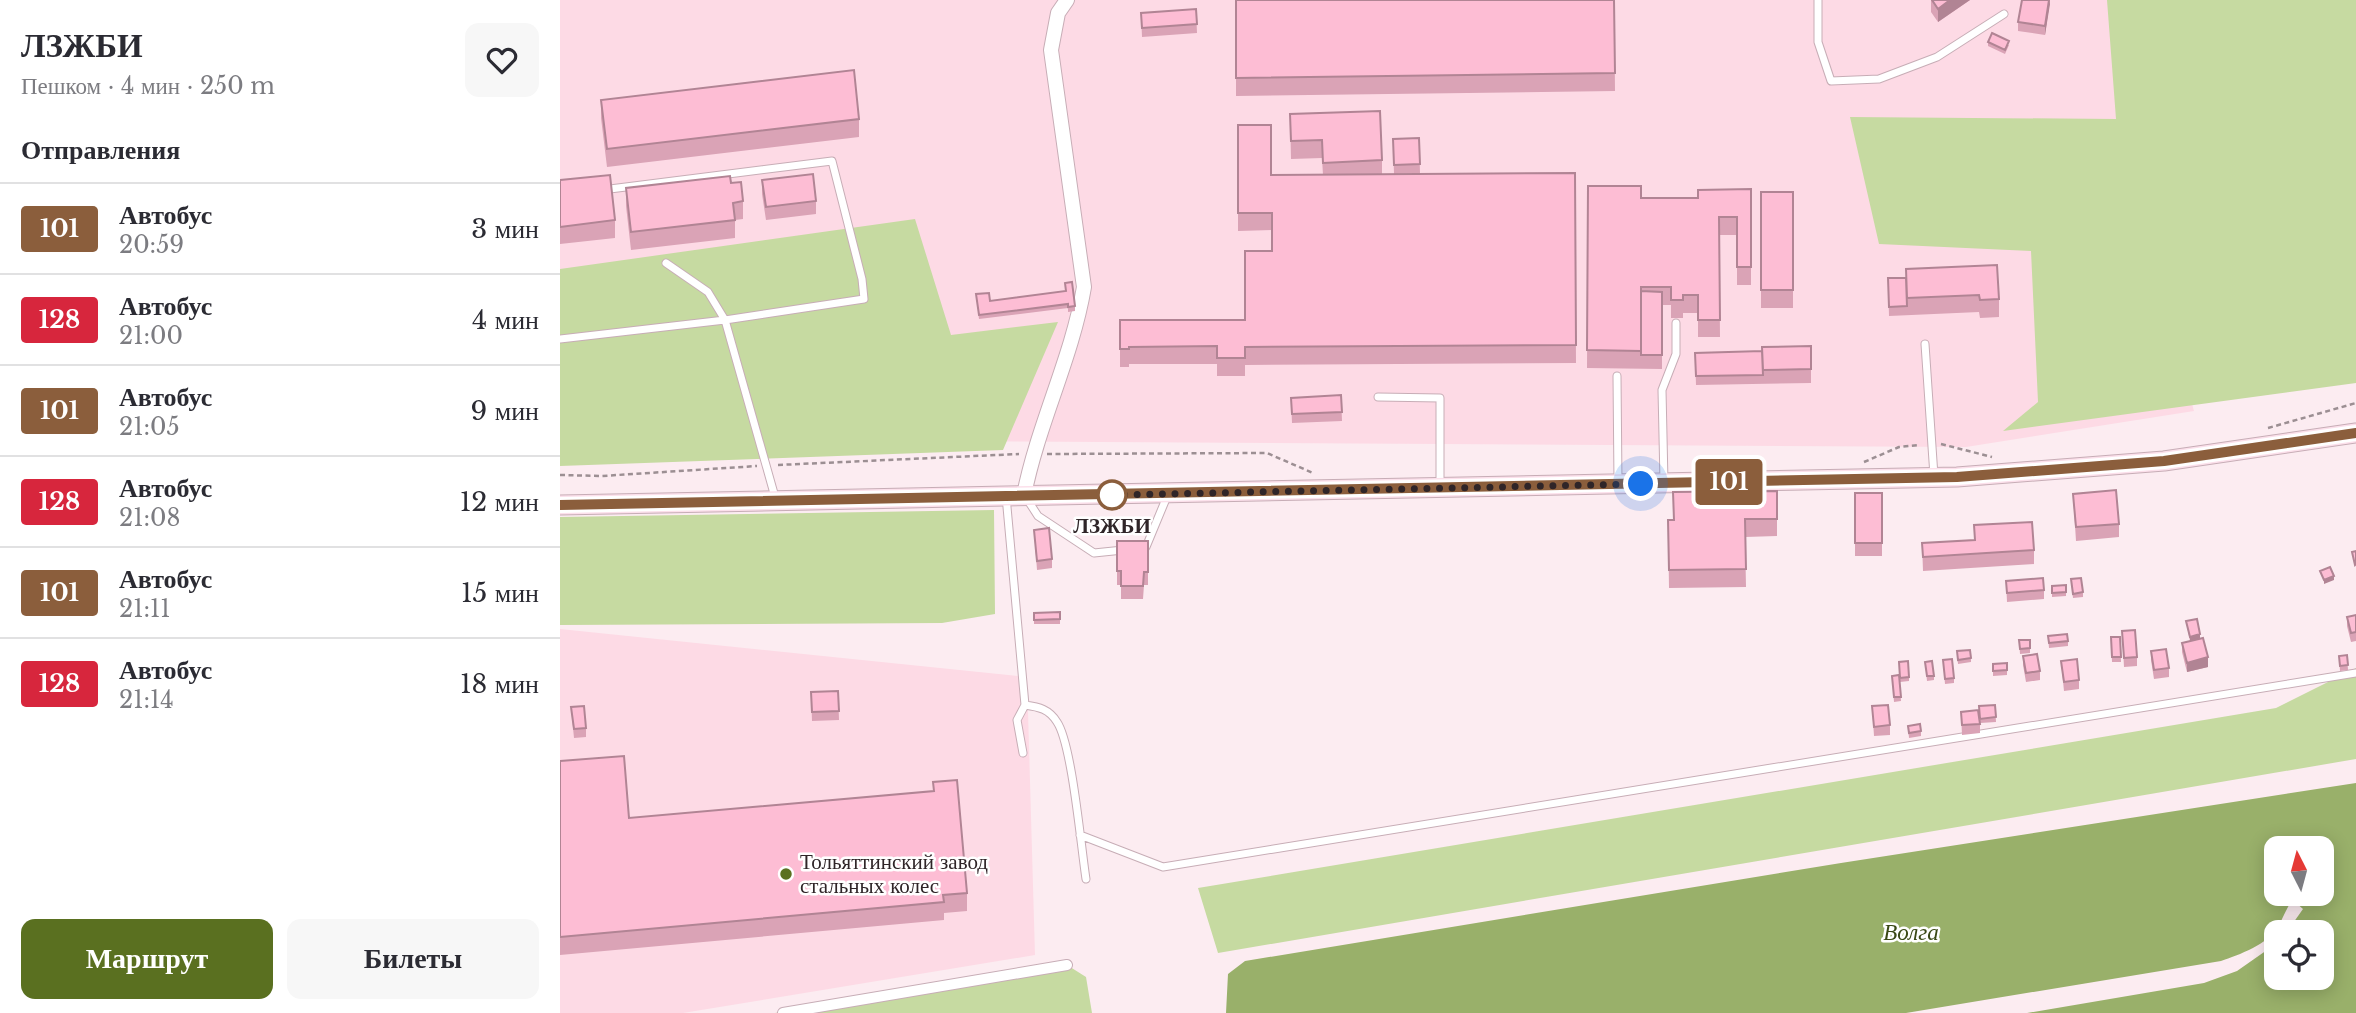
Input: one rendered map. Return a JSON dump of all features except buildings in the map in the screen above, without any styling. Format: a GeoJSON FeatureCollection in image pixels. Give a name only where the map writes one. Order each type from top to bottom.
{"type":"FeatureCollection","features":[{"type":"Feature","properties":{"kind":"main road"},"geometry":{"type":"LineString","coordinates":[[560,505],[1934,477],[2164,461],[2356,433]]}},
{"type":"Feature","properties":{"kind":"street"},"geometry":{"type":"LineString","coordinates":[[1015,495],[1033,454],[1080,313],[1084,287],[1051,50],[1058,12],[1067,0]]}},
{"type":"Feature","properties":{"kind":"street"},"geometry":{"type":"LineString","coordinates":[[783,1013],[1067,965]]}},
{"type":"Feature","properties":{"kind":"lane"},"geometry":{"type":"LineString","coordinates":[[1818,0],[1818,42],[1831,80],[1879,79],[1937,57],[2004,14]]}},
{"type":"Feature","properties":{"kind":"lane"},"geometry":{"type":"LineString","coordinates":[[560,339],[725,320],[864,299],[862,279],[832,161],[588,192]]}},
{"type":"Feature","properties":{"kind":"lane"},"geometry":{"type":"LineString","coordinates":[[666,263],[708,292],[725,320],[776,500]]}},
{"type":"Feature","properties":{"kind":"lane"},"geometry":{"type":"LineString","coordinates":[[1665,483],[1662,390],[1676,354],[1676,323]]}},
{"type":"Feature","properties":{"kind":"lane"},"geometry":{"type":"LineString","coordinates":[[1925,344],[1934,477]]}},
{"type":"Feature","properties":{"kind":"lane"},"geometry":{"type":"LineString","coordinates":[[1617,376],[1618,484]]}},
{"type":"Feature","properties":{"kind":"lane"},"geometry":{"type":"LineString","coordinates":[[1378,397],[1440,398],[1440,488]]}},
{"type":"Feature","properties":{"kind":"lane"},"geometry":{"type":"LineString","coordinates":[[1015,495],[1038,516],[1094,553],[1146,547],[1168,494]]}},
{"type":"Feature","properties":{"kind":"lane"},"geometry":{"type":"LineString","coordinates":[[1015,495],[1025,705],[1017,720],[1023,753]]}},
{"type":"Feature","properties":{"kind":"lane"},"geometry":{"type":"LineString","coordinates":[[1080,835],[1163,867],[2356,673]]}},
{"type":"Feature","properties":{"kind":"lane"},"geometry":{"type":"LineString","coordinates":[[1025,705],[1044,708],[1058,723],[1086,879]]}},
{"type":"Feature","properties":{"kind":"path"},"geometry":{"type":"LineString","coordinates":[[2259,431],[2356,403]]}},
{"type":"Feature","properties":{"kind":"path"},"geometry":{"type":"LineString","coordinates":[[1858,464],[1899,447],[1940,443],[1999,459]]}},
{"type":"Feature","properties":{"kind":"path"},"geometry":{"type":"LineString","coordinates":[[560,475],[602,476],[767,465],[1033,454],[1267,453],[1322,477]]}},
{"type":"Feature","properties":{"kind":"shaded area"},"geometry":{"type":"Polygon","coordinates":[[[560,0],[2137,0],[2184,376],[2194,411],[1966,447],[560,439],[560,0]]]}},
{"type":"Feature","properties":{"kind":"shaded area"},"geometry":{"type":"Polygon","coordinates":[[[2107,0],[2356,0],[2356,383],[2003,431],[2038,402],[2031,251],[1879,244],[1850,117],[2116,119],[2107,0]]]}},
{"type":"Feature","properties":{"kind":"shaded area"},"geometry":{"type":"Polygon","coordinates":[[[915,219],[951,335],[1058,322],[1003,450],[560,466],[560,269],[915,219]]]}},
{"type":"Feature","properties":{"kind":"shaded area"},"geometry":{"type":"Polygon","coordinates":[[[994,510],[995,614],[942,623],[560,625],[560,517],[994,510]]]}},
{"type":"Feature","properties":{"kind":"shaded area"},"geometry":{"type":"Polygon","coordinates":[[[560,629],[1027,677],[1035,955],[683,1013],[560,1013],[560,629]]]}},
{"type":"Feature","properties":{"kind":"shaded area"},"geometry":{"type":"Polygon","coordinates":[[[2356,668],[2356,759],[1218,953],[1198,888],[2276,708],[2356,668]]]}},
{"type":"Feature","properties":{"kind":"shaded area"},"geometry":{"type":"Polygon","coordinates":[[[1067,965],[1086,977],[1092,1013],[775,1013],[1067,965]]]}},
{"type":"Feature","properties":{"kind":"water","name":"Волга"},"geometry":{"type":"Polygon","coordinates":[[[2356,783],[2356,1013],[2027,1013],[2204,983],[2237,971],[2264,952],[2264,990],[2334,990],[2334,920],[2295,920],[2303,909],[2300,906],[2334,906],[2334,836],[2264,836],[2264,906],[2289,906],[2282,920],[2264,920],[2264,941],[2244,952],[2221,961],[1906,1013],[1226,1013],[1228,974],[1245,961],[1841,863],[2356,783]]]}},
{"type":"Feature","properties":{"kind":"bus line","name":"101"},"geometry":{"type":"LineString","coordinates":[[560,505],[1957,477],[2164,461],[2356,433]]}},
{"type":"Feature","properties":{"kind":"place","name":"ЛЗЖБИ"},"geometry":{"type":"Point","coordinates":[1112,495]}},
{"type":"Feature","properties":{"kind":"place","name":"Тольяттинский завод стальных колес"},"geometry":{"type":"Point","coordinates":[786,874]}},
{"type":"Feature","properties":{"kind":"route"},"geometry":{"type":"LineString","coordinates":[[1112,495],[1641,484]]}}]}
